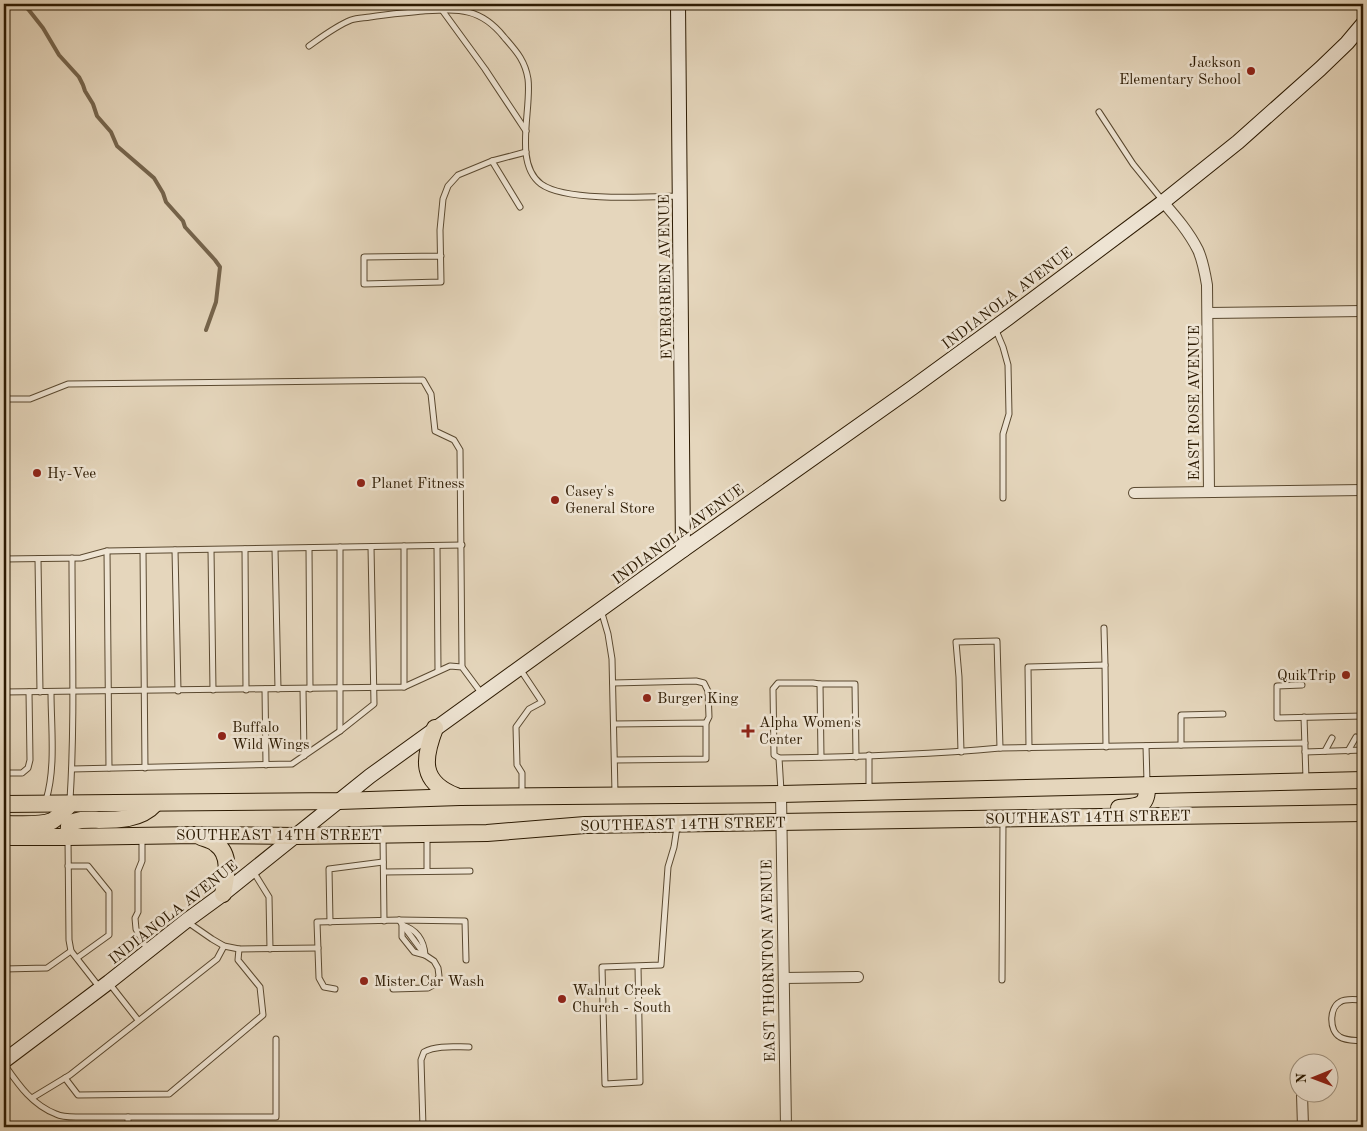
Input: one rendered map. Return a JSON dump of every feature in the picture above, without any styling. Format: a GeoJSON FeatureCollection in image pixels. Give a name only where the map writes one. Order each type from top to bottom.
{"type":"FeatureCollection","features":[{"type":"Feature","properties":{"kind":"main road","name":"EVERGREEN AVENUE"},"geometry":{"type":"LineString","coordinates":[[678,4],[683,550]]}},
{"type":"Feature","properties":{"kind":"main road","name":"INDIANOLA AVENUE"},"geometry":{"type":"LineString","coordinates":[[4,1062],[223,894],[297,836],[360,783],[904,393],[1163,202],[1238,142],[1327,63],[1363,24]]}},
{"type":"Feature","properties":{"kind":"main road"},"geometry":{"type":"LineString","coordinates":[[435,728],[428,752],[428,772],[438,787],[460,797]]}},
{"type":"Feature","properties":{"kind":"main road","name":"SOUTHEAST 14TH STREET"},"geometry":{"type":"LineString","coordinates":[[4,804],[155,804],[522,796],[781,794],[1363,780]]}},
{"type":"Feature","properties":{"kind":"main road"},"geometry":{"type":"LineString","coordinates":[[1031,818],[1049,811],[1073,808],[1119,808],[1141,804],[1145,802],[1147,797],[1147,785]]}},
{"type":"Feature","properties":{"kind":"main road"},"geometry":{"type":"LineString","coordinates":[[4,824],[52,821],[70,804]]}},
{"type":"Feature","properties":{"kind":"main road"},"geometry":{"type":"LineString","coordinates":[[68,837],[69,826],[74,822],[81,820],[129,819],[142,815],[155,804]]}},
{"type":"Feature","properties":{"kind":"main road","name":"SOUTHEAST 14TH STREET"},"geometry":{"type":"LineString","coordinates":[[4,837],[383,835],[487,833],[585,825],[1363,813]]}},
{"type":"Feature","properties":{"kind":"main road"},"geometry":{"type":"LineString","coordinates":[[197,835],[216,843],[226,857],[227,876],[223,894]]}},
{"type":"Feature","properties":{"kind":"street","name":"EAST ROSE AVENUE"},"geometry":{"type":"LineString","coordinates":[[1163,202],[1185,228],[1197,249],[1202,260],[1207,285],[1209,492]]}},
{"type":"Feature","properties":{"kind":"street"},"geometry":{"type":"LineString","coordinates":[[1208,313],[1363,310]]}},
{"type":"Feature","properties":{"kind":"street"},"geometry":{"type":"LineString","coordinates":[[1134,493],[1363,490]]}},
{"type":"Feature","properties":{"kind":"street","name":"EAST THORNTON AVENUE"},"geometry":{"type":"LineString","coordinates":[[781,794],[786,1127]]}},
{"type":"Feature","properties":{"kind":"street"},"geometry":{"type":"LineString","coordinates":[[784,978],[858,977]]}},
{"type":"Feature","properties":{"kind":"street"},"geometry":{"type":"LineString","coordinates":[[1302,1104],[1302,1127]]}},
{"type":"Feature","properties":{"kind":"lane"},"geometry":{"type":"LineString","coordinates":[[310,46],[331,30],[353,19],[385,14],[442,10],[467,11],[486,19],[498,29],[521,57],[528,79],[526,152],[530,172],[542,184],[559,192],[582,196],[680,196]]}},
{"type":"Feature","properties":{"kind":"lane"},"geometry":{"type":"LineString","coordinates":[[442,10],[490,77],[526,132]]}},
{"type":"Feature","properties":{"kind":"lane"},"geometry":{"type":"LineString","coordinates":[[1099,112],[1133,164],[1163,202]]}},
{"type":"Feature","properties":{"kind":"lane"},"geometry":{"type":"LineString","coordinates":[[440,256],[364,257],[364,284],[441,282],[440,230],[443,199],[448,186],[458,175],[492,160],[526,152]]}},
{"type":"Feature","properties":{"kind":"lane"},"geometry":{"type":"LineString","coordinates":[[492,160],[520,207]]}},
{"type":"Feature","properties":{"kind":"lane"},"geometry":{"type":"LineString","coordinates":[[995,327],[1008,365],[1009,414],[1003,434],[1003,498]]}},
{"type":"Feature","properties":{"kind":"lane"},"geometry":{"type":"LineString","coordinates":[[4,399],[30,398],[68,384],[423,380],[430,394],[435,432],[454,440],[460,450],[462,667],[482,694]]}},
{"type":"Feature","properties":{"kind":"lane"},"geometry":{"type":"LineString","coordinates":[[4,559],[81,558],[107,551],[462,545]]}},
{"type":"Feature","properties":{"kind":"lane"},"geometry":{"type":"LineString","coordinates":[[404,546],[404,687]]}},
{"type":"Feature","properties":{"kind":"lane"},"geometry":{"type":"LineString","coordinates":[[437,546],[438,670]]}},
{"type":"Feature","properties":{"kind":"lane"},"geometry":{"type":"LineString","coordinates":[[72,769],[292,764],[340,731],[374,704],[371,547]]}},
{"type":"Feature","properties":{"kind":"lane"},"geometry":{"type":"LineString","coordinates":[[309,548],[310,689]]}},
{"type":"Feature","properties":{"kind":"lane"},"geometry":{"type":"LineString","coordinates":[[340,548],[340,731]]}},
{"type":"Feature","properties":{"kind":"lane"},"geometry":{"type":"LineString","coordinates":[[244,549],[246,690]]}},
{"type":"Feature","properties":{"kind":"lane"},"geometry":{"type":"LineString","coordinates":[[275,549],[278,689]]}},
{"type":"Feature","properties":{"kind":"lane"},"geometry":{"type":"LineString","coordinates":[[175,550],[178,691]]}},
{"type":"Feature","properties":{"kind":"lane"},"geometry":{"type":"LineString","coordinates":[[211,550],[213,690]]}},
{"type":"Feature","properties":{"kind":"lane"},"geometry":{"type":"LineString","coordinates":[[107,551],[109,768]]}},
{"type":"Feature","properties":{"kind":"lane"},"geometry":{"type":"LineString","coordinates":[[143,551],[145,768]]}},
{"type":"Feature","properties":{"kind":"lane"},"geometry":{"type":"LineString","coordinates":[[70,804],[73,692],[72,558]]}},
{"type":"Feature","properties":{"kind":"lane"},"geometry":{"type":"LineString","coordinates":[[38,559],[40,692]]}},
{"type":"Feature","properties":{"kind":"lane"},"geometry":{"type":"LineString","coordinates":[[601,610],[608,634],[612,659],[616,795]]}},
{"type":"Feature","properties":{"kind":"lane"},"geometry":{"type":"LineString","coordinates":[[1104,628],[1106,747]]}},
{"type":"Feature","properties":{"kind":"lane"},"geometry":{"type":"LineString","coordinates":[[961,752],[956,642],[996,641],[1000,748]]}},
{"type":"Feature","properties":{"kind":"lane"},"geometry":{"type":"LineString","coordinates":[[1029,748],[1028,667],[1105,665]]}},
{"type":"Feature","properties":{"kind":"lane"},"geometry":{"type":"LineString","coordinates":[[4,692],[404,687],[438,670],[450,666],[462,667]]}},
{"type":"Feature","properties":{"kind":"lane"},"geometry":{"type":"LineString","coordinates":[[519,668],[542,702],[529,709],[516,728],[517,765],[522,773],[522,796]]}},
{"type":"Feature","properties":{"kind":"lane"},"geometry":{"type":"LineString","coordinates":[[613,683],[696,681],[704,683],[708,691],[709,717],[706,723],[706,759],[615,760]]}},
{"type":"Feature","properties":{"kind":"lane"},"geometry":{"type":"LineString","coordinates":[[856,757],[855,684],[778,683],[773,689],[774,755],[779,758],[856,757],[961,752],[1000,748],[1305,743]]}},
{"type":"Feature","properties":{"kind":"lane"},"geometry":{"type":"LineString","coordinates":[[820,684],[821,757]]}},
{"type":"Feature","properties":{"kind":"lane"},"geometry":{"type":"LineString","coordinates":[[1302,685],[1276,686],[1277,718],[1363,716]]}},
{"type":"Feature","properties":{"kind":"lane"},"geometry":{"type":"LineString","coordinates":[[265,689],[266,765]]}},
{"type":"Feature","properties":{"kind":"lane"},"geometry":{"type":"LineString","coordinates":[[303,689],[304,756]]}},
{"type":"Feature","properties":{"kind":"lane"},"geometry":{"type":"LineString","coordinates":[[4,773],[22,773],[28,768],[30,760],[29,692]]}},
{"type":"Feature","properties":{"kind":"lane"},"geometry":{"type":"LineString","coordinates":[[44,805],[52,773],[51,692]]}},
{"type":"Feature","properties":{"kind":"lane"},"geometry":{"type":"LineString","coordinates":[[1181,746],[1181,715],[1223,714]]}},
{"type":"Feature","properties":{"kind":"lane"},"geometry":{"type":"LineString","coordinates":[[1340,723],[1344,716]]}},
{"type":"Feature","properties":{"kind":"lane"},"geometry":{"type":"LineString","coordinates":[[1304,717],[1306,782]]}},
{"type":"Feature","properties":{"kind":"lane"},"geometry":{"type":"LineString","coordinates":[[614,724],[706,723]]}},
{"type":"Feature","properties":{"kind":"lane"},"geometry":{"type":"LineString","coordinates":[[1348,751],[1356,737]]}},
{"type":"Feature","properties":{"kind":"lane"},"geometry":{"type":"LineString","coordinates":[[1326,751],[1332,738]]}},
{"type":"Feature","properties":{"kind":"lane"},"geometry":{"type":"LineString","coordinates":[[1146,746],[1147,785]]}},
{"type":"Feature","properties":{"kind":"lane"},"geometry":{"type":"LineString","coordinates":[[1305,752],[1363,750]]}},
{"type":"Feature","properties":{"kind":"lane"},"geometry":{"type":"LineString","coordinates":[[868,755],[869,792]]}},
{"type":"Feature","properties":{"kind":"lane"},"geometry":{"type":"LineString","coordinates":[[779,758],[781,794]]}},
{"type":"Feature","properties":{"kind":"lane"},"geometry":{"type":"LineString","coordinates":[[1002,980],[1003,819]]}},
{"type":"Feature","properties":{"kind":"lane"},"geometry":{"type":"LineString","coordinates":[[638,966],[640,1082],[605,1084],[602,967],[661,965],[668,867],[678,824]]}},
{"type":"Feature","properties":{"kind":"lane"},"geometry":{"type":"LineString","coordinates":[[427,834],[428,871]]}},
{"type":"Feature","properties":{"kind":"lane"},"geometry":{"type":"LineString","coordinates":[[383,835],[384,921]]}},
{"type":"Feature","properties":{"kind":"lane"},"geometry":{"type":"LineString","coordinates":[[142,836],[142,862],[138,871],[138,912],[135,918],[136,929],[148,951]]}},
{"type":"Feature","properties":{"kind":"lane"},"geometry":{"type":"LineString","coordinates":[[68,837],[69,940],[71,951],[138,1020]]}},
{"type":"Feature","properties":{"kind":"lane"},"geometry":{"type":"LineString","coordinates":[[330,922],[329,869],[384,862]]}},
{"type":"Feature","properties":{"kind":"lane"},"geometry":{"type":"LineString","coordinates":[[68,866],[88,866],[109,892],[110,935],[77,958]]}},
{"type":"Feature","properties":{"kind":"lane"},"geometry":{"type":"LineString","coordinates":[[253,870],[269,897],[270,949]]}},
{"type":"Feature","properties":{"kind":"lane"},"geometry":{"type":"LineString","coordinates":[[384,872],[470,871]]}},
{"type":"Feature","properties":{"kind":"lane"},"geometry":{"type":"LineString","coordinates":[[186,921],[224,946],[239,949],[318,948]]}},
{"type":"Feature","properties":{"kind":"lane"},"geometry":{"type":"LineString","coordinates":[[335,989],[324,987],[319,978],[317,922],[384,921],[400,923],[466,921],[466,960]]}},
{"type":"Feature","properties":{"kind":"lane"},"geometry":{"type":"LineString","coordinates":[[393,989],[428,988],[435,984],[439,976],[438,968],[434,961],[425,955],[400,923]]}},
{"type":"Feature","properties":{"kind":"lane"},"geometry":{"type":"LineString","coordinates":[[32,1098],[65,1078],[216,959],[224,946]]}},
{"type":"Feature","properties":{"kind":"lane"},"geometry":{"type":"LineString","coordinates":[[65,1078],[78,1095],[168,1094],[263,1015],[260,986],[238,960],[239,949]]}},
{"type":"Feature","properties":{"kind":"lane"},"geometry":{"type":"LineString","coordinates":[[4,969],[47,968],[71,951]]}},
{"type":"Feature","properties":{"kind":"lane"},"geometry":{"type":"LineString","coordinates":[[1363,1000],[1345,1000],[1338,1003],[1333,1011],[1332,1020],[1338,1037],[1349,1040],[1363,1040]]}},
{"type":"Feature","properties":{"kind":"lane"},"geometry":{"type":"LineString","coordinates":[[4,1062],[25,1093],[40,1106],[57,1115],[76,1117],[276,1117],[276,1039]]}},
{"type":"Feature","properties":{"kind":"lane"},"geometry":{"type":"LineString","coordinates":[[423,1127],[421,1060],[424,1052],[439,1047],[469,1046]]}},
{"type":"Feature","properties":{"kind":"lane"},"geometry":{"type":"LineString","coordinates":[[128,1117],[128,1127]]}},
{"type":"Feature","properties":{"kind":"waterway"},"geometry":{"type":"LineString","coordinates":[[20,4],[28,9],[43,28],[59,55],[79,77],[97,116],[111,132],[117,146],[154,178],[166,202],[220,267],[216,302],[206,330]]}},
{"type":"Feature","properties":{"kind":"place","name":"Jackson Elementary School"},"geometry":{"type":"Point","coordinates":[1251,71]}},
{"type":"Feature","properties":{"kind":"place","name":"Hy-Vee"},"geometry":{"type":"Point","coordinates":[37,473]}},
{"type":"Feature","properties":{"kind":"place","name":"Planet Fitness"},"geometry":{"type":"Point","coordinates":[361,483]}},
{"type":"Feature","properties":{"kind":"place","name":"Casey's General Store"},"geometry":{"type":"Point","coordinates":[555,500]}},
{"type":"Feature","properties":{"kind":"place","name":"QuikTrip"},"geometry":{"type":"Point","coordinates":[1346,675]}},
{"type":"Feature","properties":{"kind":"place","name":"Burger King"},"geometry":{"type":"Point","coordinates":[647,698]}},
{"type":"Feature","properties":{"kind":"place","name":"Alpha Women's Center"},"geometry":{"type":"Point","coordinates":[748,731]}},
{"type":"Feature","properties":{"kind":"place","name":"Buffalo Wild Wings"},"geometry":{"type":"Point","coordinates":[222,736]}},
{"type":"Feature","properties":{"kind":"place","name":"Mister Car Wash"},"geometry":{"type":"Point","coordinates":[364,981]}},
{"type":"Feature","properties":{"kind":"place","name":"Walnut Creek Church - South"},"geometry":{"type":"Point","coordinates":[562,999]}}]}
